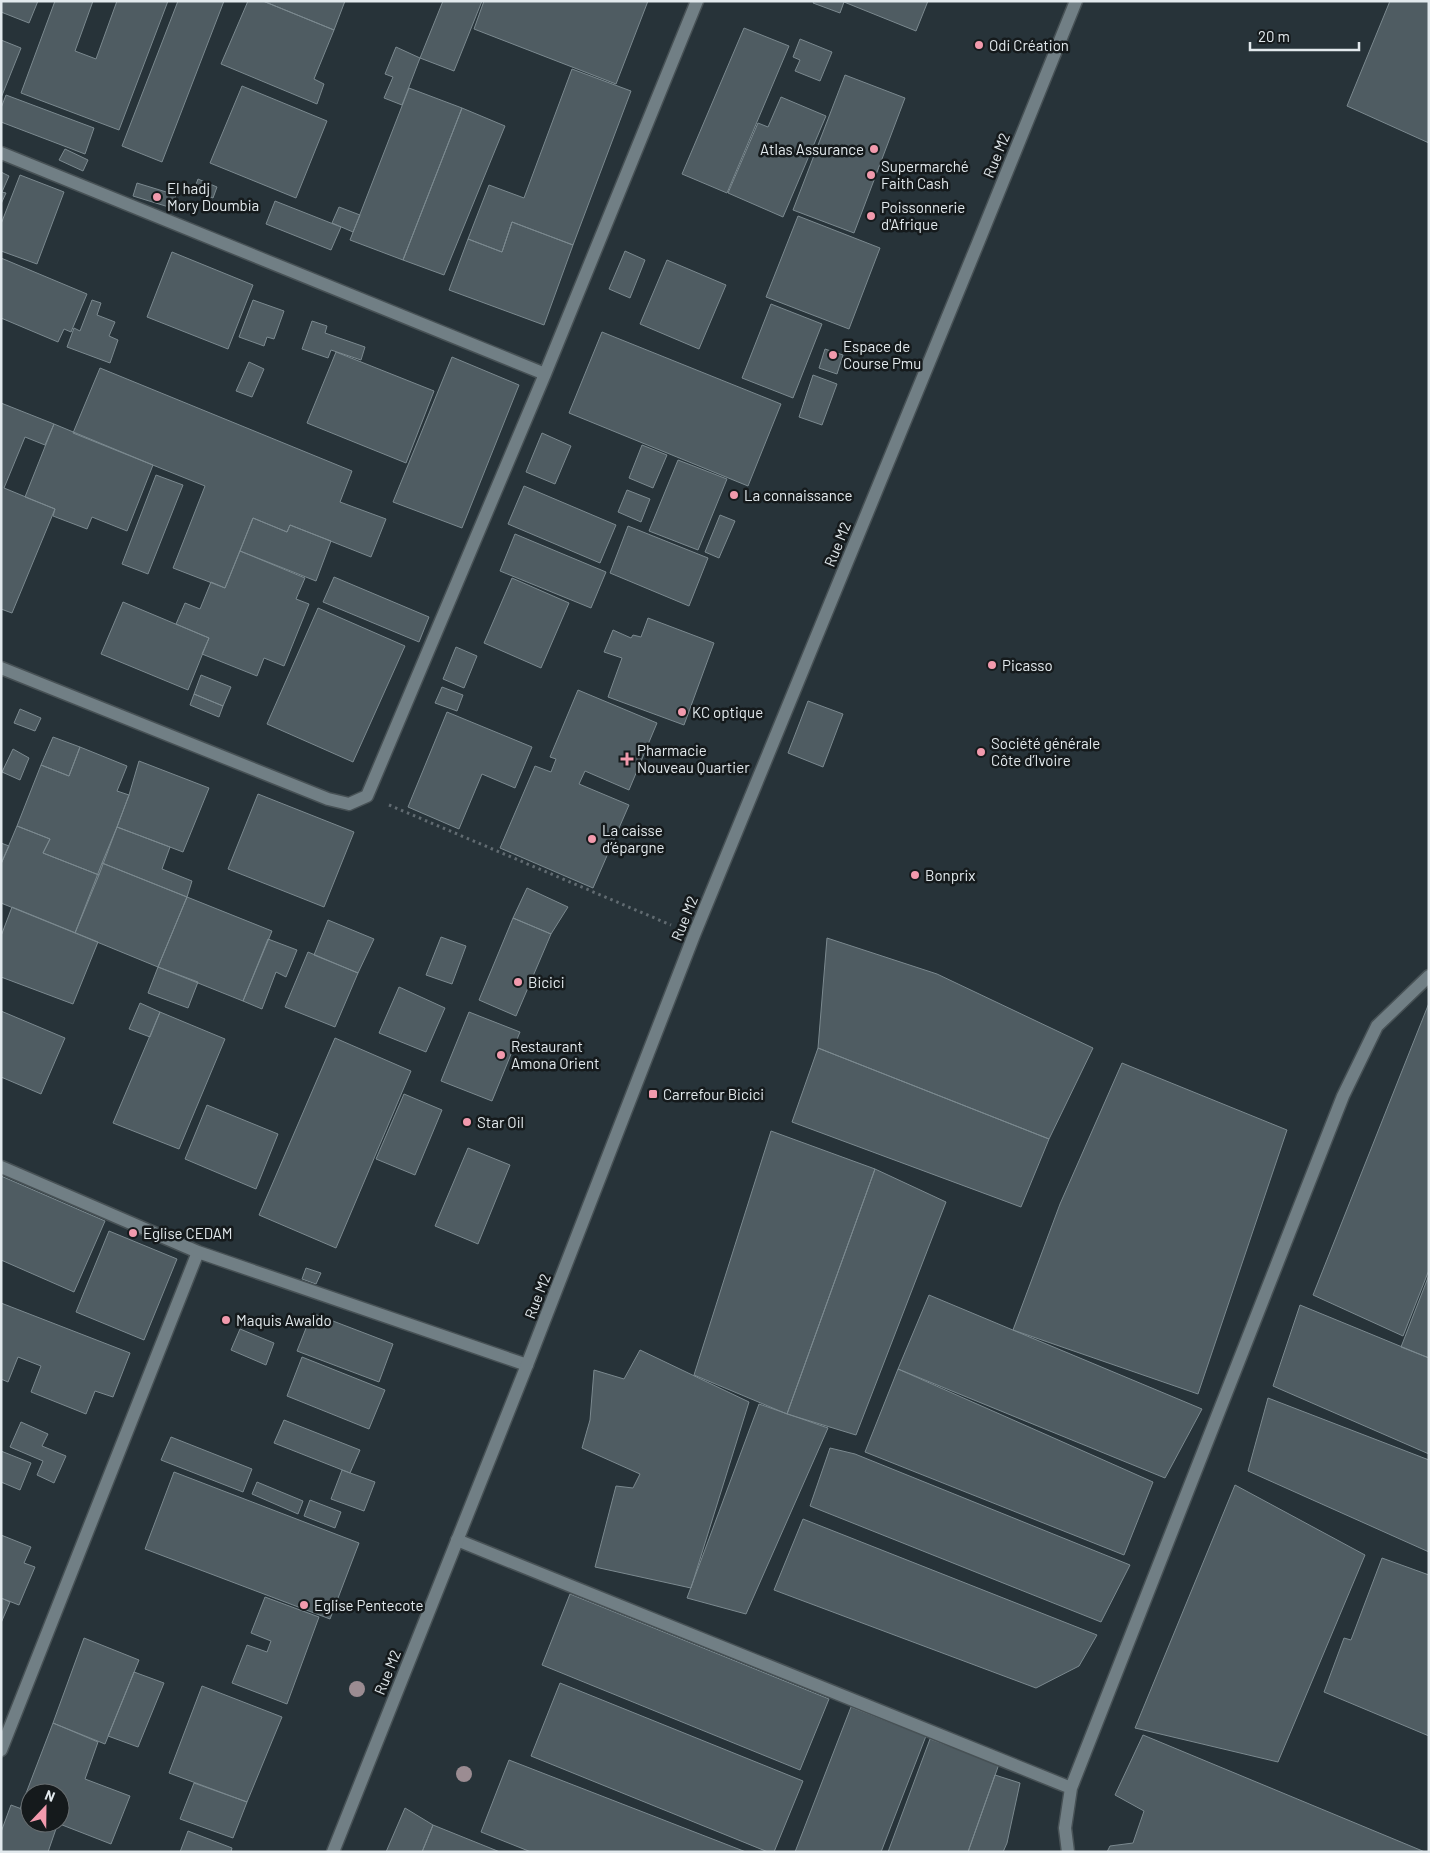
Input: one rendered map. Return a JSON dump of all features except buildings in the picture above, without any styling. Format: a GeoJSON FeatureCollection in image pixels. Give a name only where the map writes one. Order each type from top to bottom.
{"type":"FeatureCollection","features":[{"type":"Feature","properties":{"kind":"street"},"geometry":{"type":"LineString","coordinates":[[1,668],[328,799],[349,804],[367,796],[545,374],[697,1]]}},
{"type":"Feature","properties":{"kind":"street","name":"Rue M2"},"geometry":{"type":"LineString","coordinates":[[332,1852],[527,1365],[694,935],[975,252],[1076,1]]}},
{"type":"Feature","properties":{"kind":"street"},"geometry":{"type":"LineString","coordinates":[[1,153],[545,374]]}},
{"type":"Feature","properties":{"kind":"street"},"geometry":{"type":"LineString","coordinates":[[1068,1852],[1065,1828],[1071,1788],[1343,1096],[1377,1026],[1429,976]]}},
{"type":"Feature","properties":{"kind":"street"},"geometry":{"type":"LineString","coordinates":[[1,1167],[198,1252],[527,1365]]}},
{"type":"Feature","properties":{"kind":"street"},"geometry":{"type":"LineString","coordinates":[[1,1750],[198,1252]]}},
{"type":"Feature","properties":{"kind":"street"},"geometry":{"type":"LineString","coordinates":[[457,1540],[1071,1788]]}},
{"type":"Feature","properties":{"kind":"path"},"geometry":{"type":"LineString","coordinates":[[367,796],[694,935]]}},
{"type":"Feature","properties":{"kind":"place","name":"Odi Création"},"geometry":{"type":"Point","coordinates":[979,45]}},
{"type":"Feature","properties":{"kind":"place","name":"Atlas Assurance"},"geometry":{"type":"Point","coordinates":[874,149]}},
{"type":"Feature","properties":{"kind":"place","name":"Supermarché Faith Cash"},"geometry":{"type":"Point","coordinates":[871,175]}},
{"type":"Feature","properties":{"kind":"place","name":"El hadj Mory Doumbia"},"geometry":{"type":"Point","coordinates":[157,197]}},
{"type":"Feature","properties":{"kind":"place","name":"Poissonnerie d'Afrique"},"geometry":{"type":"Point","coordinates":[871,216]}},
{"type":"Feature","properties":{"kind":"place","name":"Espace de Course Pmu"},"geometry":{"type":"Point","coordinates":[833,355]}},
{"type":"Feature","properties":{"kind":"place","name":"La connaissance"},"geometry":{"type":"Point","coordinates":[734,495]}},
{"type":"Feature","properties":{"kind":"place","name":"Picasso"},"geometry":{"type":"Point","coordinates":[992,665]}},
{"type":"Feature","properties":{"kind":"place","name":"KC optique"},"geometry":{"type":"Point","coordinates":[682,712]}},
{"type":"Feature","properties":{"kind":"place","name":"Société générale Côte d’Ivoire"},"geometry":{"type":"Point","coordinates":[981,752]}},
{"type":"Feature","properties":{"kind":"place","name":"Pharmacie Nouveau Quartier"},"geometry":{"type":"Point","coordinates":[627,759]}},
{"type":"Feature","properties":{"kind":"place","name":"La caisse d’épargne"},"geometry":{"type":"Point","coordinates":[592,839]}},
{"type":"Feature","properties":{"kind":"place","name":"Bonprix"},"geometry":{"type":"Point","coordinates":[915,875]}},
{"type":"Feature","properties":{"kind":"place","name":"Bicici"},"geometry":{"type":"Point","coordinates":[518,982]}},
{"type":"Feature","properties":{"kind":"place","name":"Restaurant Amona Orient"},"geometry":{"type":"Point","coordinates":[501,1055]}},
{"type":"Feature","properties":{"kind":"place","name":"Carrefour Bicici"},"geometry":{"type":"Point","coordinates":[653,1094]}},
{"type":"Feature","properties":{"kind":"place","name":"Star Oil"},"geometry":{"type":"Point","coordinates":[467,1122]}},
{"type":"Feature","properties":{"kind":"place","name":"Eglise CEDAM"},"geometry":{"type":"Point","coordinates":[133,1233]}},
{"type":"Feature","properties":{"kind":"place","name":"Maquis Awaldo"},"geometry":{"type":"Point","coordinates":[226,1320]}},
{"type":"Feature","properties":{"kind":"place","name":"Eglise Pentecote"},"geometry":{"type":"Point","coordinates":[304,1605]}}]}
